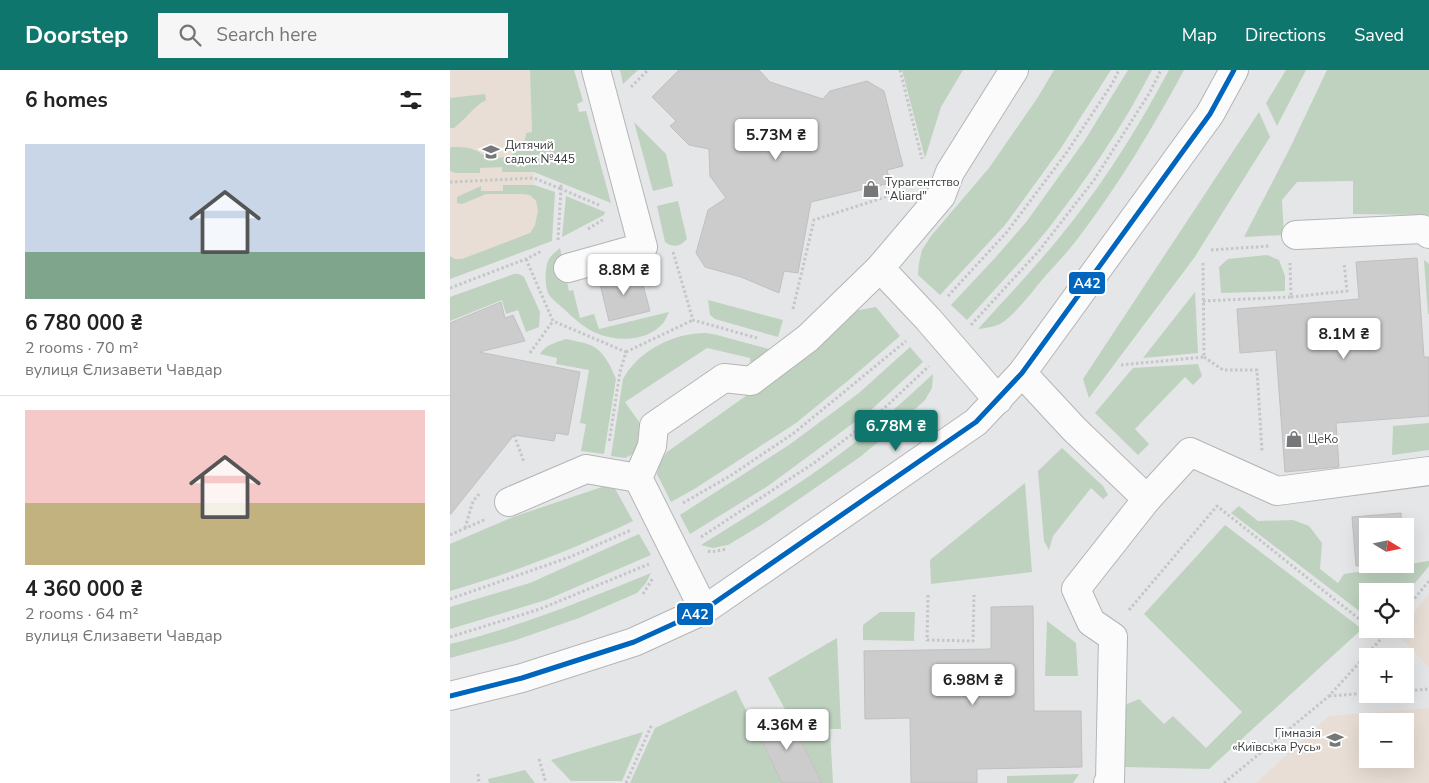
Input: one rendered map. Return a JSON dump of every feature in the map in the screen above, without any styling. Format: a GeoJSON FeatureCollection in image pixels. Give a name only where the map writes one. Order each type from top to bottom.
{"type":"FeatureCollection","features":[{"type":"Feature","properties":{"kind":"street"},"geometry":{"type":"LineString","coordinates":[[559,258],[642,247],[596,70]]}},
{"type":"Feature","properties":{"kind":"street"},"geometry":{"type":"LineString","coordinates":[[704,610],[638,478],[652,446],[654,426],[724,378],[752,380],[808,338],[880,268],[941,196],[950,172],[1014,70]]}},
{"type":"Feature","properties":{"kind":"street"},"geometry":{"type":"LineString","coordinates":[[450,696],[522,678],[634,642],[704,610],[976,422],[1022,373],[1210,114],[1234,70]]}},
{"type":"Feature","properties":{"kind":"street"},"geometry":{"type":"LineString","coordinates":[[1285,246],[1422,229],[1429,234]]}},
{"type":"Feature","properties":{"kind":"street"},"geometry":{"type":"LineString","coordinates":[[880,268],[928,319],[998,400]]}},
{"type":"Feature","properties":{"kind":"street"},"geometry":{"type":"LineString","coordinates":[[1022,373],[1074,429],[1147,499]]}},
{"type":"Feature","properties":{"kind":"street"},"geometry":{"type":"LineString","coordinates":[[1108,783],[1110,781],[1113,637],[1091,622],[1076,589],[1147,499],[1190,452],[1277,491],[1429,471]]}},
{"type":"Feature","properties":{"kind":"street"},"geometry":{"type":"LineString","coordinates":[[500,509],[586,469],[638,478]]}},
{"type":"Feature","properties":{"kind":"path"},"geometry":{"type":"LineString","coordinates":[[629,90],[648,70]]}},
{"type":"Feature","properties":{"kind":"path"},"geometry":{"type":"LineString","coordinates":[[900,70],[923,165]]}},
{"type":"Feature","properties":{"kind":"path"},"geometry":{"type":"LineString","coordinates":[[450,599],[570,557],[639,527],[730,476],[794,433],[905,342],[1007,232],[1067,152],[1112,84],[1119,70]]}},
{"type":"Feature","properties":{"kind":"path"},"geometry":{"type":"LineString","coordinates":[[450,637],[540,609],[656,562],[691,543],[814,463],[876,416],[952,346],[1038,252],[1094,180],[1150,92],[1161,70]]}},
{"type":"Feature","properties":{"kind":"path"},"geometry":{"type":"LineString","coordinates":[[450,182],[534,178],[605,207]]}},
{"type":"Feature","properties":{"kind":"path"},"geometry":{"type":"LineString","coordinates":[[561,182],[558,244],[566,240]]}},
{"type":"Feature","properties":{"kind":"path"},"geometry":{"type":"LineString","coordinates":[[792,315],[814,220],[912,188]]}},
{"type":"Feature","properties":{"kind":"path"},"geometry":{"type":"LineString","coordinates":[[582,232],[609,216]]}},
{"type":"Feature","properties":{"kind":"path"},"geometry":{"type":"LineString","coordinates":[[1210,250],[1285,246],[1291,264],[1291,297]]}},
{"type":"Feature","properties":{"kind":"path"},"geometry":{"type":"LineString","coordinates":[[669,249],[674,252],[693,320]]}},
{"type":"Feature","properties":{"kind":"path"},"geometry":{"type":"LineString","coordinates":[[450,288],[526,259],[559,258]]}},
{"type":"Feature","properties":{"kind":"path"},"geometry":{"type":"LineString","coordinates":[[526,259],[553,321],[626,352]]}},
{"type":"Feature","properties":{"kind":"path"},"geometry":{"type":"LineString","coordinates":[[1203,301],[1347,292],[1344,260]]}},
{"type":"Feature","properties":{"kind":"path"},"geometry":{"type":"LineString","coordinates":[[1203,261],[1204,357]]}},
{"type":"Feature","properties":{"kind":"path"},"geometry":{"type":"LineString","coordinates":[[608,446],[620,372],[626,352],[693,320],[758,338]]}},
{"type":"Feature","properties":{"kind":"path"},"geometry":{"type":"LineString","coordinates":[[530,353],[553,321]]}},
{"type":"Feature","properties":{"kind":"path"},"geometry":{"type":"LineString","coordinates":[[1121,365],[1204,357],[1223,370],[1257,370],[1263,458]]}},
{"type":"Feature","properties":{"kind":"path"},"geometry":{"type":"LineString","coordinates":[[1128,612],[1217,506],[1359,619]]}},
{"type":"Feature","properties":{"kind":"path"},"geometry":{"type":"LineString","coordinates":[[450,535],[500,509]]}},
{"type":"Feature","properties":{"kind":"path"},"geometry":{"type":"LineString","coordinates":[[1414,599],[1429,581]]}},
{"type":"Feature","properties":{"kind":"path"},"geometry":{"type":"LineString","coordinates":[[928,595],[927,640],[973,641],[974,595]]}},
{"type":"Feature","properties":{"kind":"path"},"geometry":{"type":"LineString","coordinates":[[1224,783],[1329,696],[1383,638]]}},
{"type":"Feature","properties":{"kind":"path"},"geometry":{"type":"LineString","coordinates":[[1414,690],[1429,689]]}},
{"type":"Feature","properties":{"kind":"path"},"geometry":{"type":"LineString","coordinates":[[1329,696],[1359,694]]}},
{"type":"Feature","properties":{"kind":"path"},"geometry":{"type":"LineString","coordinates":[[626,783],[652,724]]}},
{"type":"Feature","properties":{"kind":"path"},"geometry":{"type":"LineString","coordinates":[[538,759],[546,783]]}},
{"type":"Feature","properties":{"kind":"path"},"geometry":{"type":"LineString","coordinates":[[478,774],[479,783]]}},
{"type":"Feature","properties":{"kind":"shaded area","name":"Дитячий садок №445"},"geometry":{"type":"Polygon","coordinates":[[[450,70],[530,70],[534,193],[543,232],[450,269],[450,70]]]}},
{"type":"Feature","properties":{"kind":"shaded area"},"geometry":{"type":"Polygon","coordinates":[[[1429,594],[1429,667],[1414,652],[1414,648],[1411,648],[1401,638],[1414,638],[1414,613],[1429,594]]]}},
{"type":"Feature","properties":{"kind":"shaded area","name":"Гімназія «Київська Русь»"},"geometry":{"type":"Polygon","coordinates":[[[1429,708],[1429,783],[1256,783],[1329,716],[1359,714],[1359,768],[1414,768],[1414,713],[1366,713],[1429,708]]]}},
{"type":"Feature","properties":{"kind":"green space"},"geometry":{"type":"Polygon","coordinates":[[[530,70],[574,70],[583,101],[577,104],[579,112],[586,111],[611,203],[534,172],[502,172],[502,167],[480,168],[480,173],[456,173],[450,171],[450,148],[452,147],[470,148],[497,158],[509,156],[519,150],[526,133],[532,132],[530,70]]]}},
{"type":"Feature","properties":{"kind":"green space"},"geometry":{"type":"Polygon","coordinates":[[[620,70],[638,70],[623,84],[620,70]]]}},
{"type":"Feature","properties":{"kind":"green space"},"geometry":{"type":"Polygon","coordinates":[[[902,70],[963,70],[941,107],[925,158],[902,70]]]}},
{"type":"Feature","properties":{"kind":"green space"},"geometry":{"type":"Polygon","coordinates":[[[1054,70],[1111,70],[1061,148],[1005,225],[940,295],[918,275],[922,250],[931,236],[989,168],[1038,97],[1054,70]]]}},
{"type":"Feature","properties":{"kind":"green space"},"geometry":{"type":"Polygon","coordinates":[[[1128,70],[1152,70],[1117,132],[1048,229],[967,320],[951,305],[1027,221],[1085,140],[1128,70]]]}},
{"type":"Feature","properties":{"kind":"green space"},"geometry":{"type":"Polygon","coordinates":[[[1169,70],[1184,70],[1135,155],[1079,237],[1011,316],[1000,324],[978,329],[1037,264],[1085,205],[1123,149],[1169,70]]]}},
{"type":"Feature","properties":{"kind":"green space"},"geometry":{"type":"Polygon","coordinates":[[[1286,70],[1306,70],[1277,126],[1266,103],[1286,70]]]}},
{"type":"Feature","properties":{"kind":"green space"},"geometry":{"type":"Polygon","coordinates":[[[1327,70],[1429,70],[1429,215],[1353,214],[1353,181],[1297,182],[1282,200],[1284,235],[1244,237],[1290,148],[1327,70]]]}},
{"type":"Feature","properties":{"kind":"green space"},"geometry":{"type":"Polygon","coordinates":[[[485,94],[486,100],[454,128],[450,128],[450,98],[485,94]]]}},
{"type":"Feature","properties":{"kind":"green space"},"geometry":{"type":"Polygon","coordinates":[[[1259,112],[1270,137],[1194,258],[1089,398],[1083,379],[1259,112]]]}},
{"type":"Feature","properties":{"kind":"green space"},"geometry":{"type":"Polygon","coordinates":[[[634,122],[666,154],[673,186],[653,191],[634,122]]]}},
{"type":"Feature","properties":{"kind":"green space"},"geometry":{"type":"Polygon","coordinates":[[[503,185],[534,185],[555,192],[552,241],[450,279],[450,256],[455,259],[462,259],[530,233],[535,225],[538,211],[536,201],[530,195],[486,194],[462,204],[457,203],[457,197],[481,186],[481,191],[503,191],[503,185]]]}},
{"type":"Feature","properties":{"kind":"green space"},"geometry":{"type":"Polygon","coordinates":[[[566,196],[605,212],[604,215],[562,237],[566,196]]]}},
{"type":"Feature","properties":{"kind":"green space"},"geometry":{"type":"Polygon","coordinates":[[[678,201],[687,239],[682,244],[674,246],[665,242],[657,206],[678,201]]]}},
{"type":"Feature","properties":{"kind":"green space"},"geometry":{"type":"Polygon","coordinates":[[[560,248],[569,291],[573,290],[580,318],[594,314],[599,329],[669,312],[664,322],[657,329],[641,337],[623,339],[604,336],[584,326],[555,301],[547,290],[546,274],[548,262],[551,256],[560,248]]]}},
{"type":"Feature","properties":{"kind":"green space"},"geometry":{"type":"Polygon","coordinates":[[[1267,255],[1279,260],[1285,276],[1285,291],[1221,293],[1219,267],[1228,259],[1267,255]]]}},
{"type":"Feature","properties":{"kind":"green space"},"geometry":{"type":"Polygon","coordinates":[[[1424,260],[1429,264],[1429,314],[1428,314],[1424,260]]]}},
{"type":"Feature","properties":{"kind":"green space"},"geometry":{"type":"Polygon","coordinates":[[[514,274],[524,277],[540,312],[539,327],[526,332],[518,310],[506,314],[502,300],[450,321],[450,297],[514,274]]]}},
{"type":"Feature","properties":{"kind":"green space"},"geometry":{"type":"Polygon","coordinates":[[[1195,292],[1198,353],[1143,358],[1195,292]]]}},
{"type":"Feature","properties":{"kind":"green space"},"geometry":{"type":"Polygon","coordinates":[[[708,300],[783,320],[778,337],[715,319],[710,315],[708,300]]]}},
{"type":"Feature","properties":{"kind":"green space"},"geometry":{"type":"Polygon","coordinates":[[[876,307],[900,336],[796,423],[696,488],[671,502],[657,474],[660,462],[667,452],[757,388],[854,311],[876,307]]]}},
{"type":"Feature","properties":{"kind":"green space"},"geometry":{"type":"Polygon","coordinates":[[[706,333],[776,351],[751,367],[750,358],[707,348],[625,402],[642,426],[640,447],[633,454],[625,458],[611,456],[623,379],[630,369],[638,360],[658,345],[682,336],[706,333]]]}},
{"type":"Feature","properties":{"kind":"green space"},"geometry":{"type":"Polygon","coordinates":[[[566,339],[595,347],[609,364],[616,379],[604,454],[581,451],[586,424],[580,423],[589,370],[556,364],[557,358],[540,354],[548,346],[566,339]]]}},
{"type":"Feature","properties":{"kind":"green space"},"geometry":{"type":"Polygon","coordinates":[[[910,347],[923,362],[871,410],[768,486],[690,534],[680,515],[789,445],[859,393],[910,347]]]}},
{"type":"Feature","properties":{"kind":"green space"},"geometry":{"type":"Polygon","coordinates":[[[1198,364],[1202,376],[1193,385],[1185,377],[1135,429],[1149,444],[1138,455],[1095,413],[1133,368],[1198,364]]]}},
{"type":"Feature","properties":{"kind":"green space"},"geometry":{"type":"Polygon","coordinates":[[[933,374],[932,388],[925,400],[860,457],[763,524],[728,545],[713,548],[701,545],[778,497],[835,458],[874,427],[933,374]]]}},
{"type":"Feature","properties":{"kind":"green space"},"geometry":{"type":"Polygon","coordinates":[[[1429,423],[1429,450],[1392,455],[1393,426],[1429,423]]]}},
{"type":"Feature","properties":{"kind":"green space"},"geometry":{"type":"Polygon","coordinates":[[[1062,448],[1103,486],[1108,495],[1103,499],[1091,488],[1053,536],[1049,550],[1044,541],[1038,471],[1062,448]]]}},
{"type":"Feature","properties":{"kind":"green space"},"geometry":{"type":"Polygon","coordinates":[[[1025,483],[1032,572],[931,584],[930,560],[1025,483]]]}},
{"type":"Feature","properties":{"kind":"green space"},"geometry":{"type":"Polygon","coordinates":[[[605,486],[614,487],[633,521],[543,560],[450,591],[450,544],[513,517],[605,486]]]}},
{"type":"Feature","properties":{"kind":"green space"},"geometry":{"type":"Polygon","coordinates":[[[1239,506],[1258,521],[1293,520],[1309,526],[1322,543],[1320,569],[1338,583],[1344,574],[1359,572],[1414,573],[1414,563],[1429,561],[1429,566],[1414,584],[1359,583],[1359,611],[1231,513],[1239,506]]]}},
{"type":"Feature","properties":{"kind":"green space"},"geometry":{"type":"Polygon","coordinates":[[[1225,525],[1359,627],[1359,632],[1209,769],[1125,767],[1122,714],[1127,704],[1139,699],[1164,724],[1173,716],[1206,748],[1242,712],[1144,614],[1225,525]]]}},
{"type":"Feature","properties":{"kind":"green space"},"geometry":{"type":"Polygon","coordinates":[[[639,534],[651,555],[546,600],[450,629],[450,607],[530,583],[639,534]]]}},
{"type":"Feature","properties":{"kind":"green space"},"geometry":{"type":"Polygon","coordinates":[[[651,573],[646,583],[637,593],[579,618],[516,640],[450,658],[450,644],[527,621],[651,573]]]}},
{"type":"Feature","properties":{"kind":"green space"},"geometry":{"type":"Polygon","coordinates":[[[880,612],[915,612],[914,641],[863,640],[863,625],[880,612]]]}},
{"type":"Feature","properties":{"kind":"green space"},"geometry":{"type":"Polygon","coordinates":[[[1047,621],[1076,643],[1078,676],[1045,676],[1047,621]]]}},
{"type":"Feature","properties":{"kind":"green space"},"geometry":{"type":"Polygon","coordinates":[[[837,638],[841,729],[830,729],[833,783],[822,783],[768,678],[837,638]]]}},
{"type":"Feature","properties":{"kind":"green space"},"geometry":{"type":"Polygon","coordinates":[[[736,690],[782,783],[630,783],[655,728],[736,690]]]}},
{"type":"Feature","properties":{"kind":"green space"},"geometry":{"type":"Polygon","coordinates":[[[643,732],[622,781],[571,781],[551,760],[643,732]]]}},
{"type":"Feature","properties":{"kind":"green space"},"geometry":{"type":"Polygon","coordinates":[[[525,770],[535,783],[489,783],[488,779],[525,770]]]}},
{"type":"Feature","properties":{"kind":"green space"},"geometry":{"type":"Polygon","coordinates":[[[1079,774],[1073,783],[1007,783],[1007,776],[1079,774]]]}},
{"type":"Feature","properties":{"kind":"building"},"geometry":{"type":"Polygon","coordinates":[[[679,70],[759,70],[770,82],[823,99],[830,91],[867,81],[884,91],[903,166],[887,170],[890,183],[811,202],[798,273],[784,271],[779,293],[741,277],[705,267],[696,253],[708,210],[726,198],[710,176],[709,149],[689,145],[670,126],[676,121],[652,97],[679,70]]]}},
{"type":"Feature","properties":{"kind":"building"},"geometry":{"type":"Polygon","coordinates":[[[1417,258],[1424,357],[1429,357],[1429,416],[1336,423],[1339,467],[1285,472],[1276,350],[1240,353],[1237,309],[1359,299],[1356,262],[1417,258]]]}},
{"type":"Feature","properties":{"kind":"building"},"geometry":{"type":"Polygon","coordinates":[[[639,270],[650,311],[609,321],[599,280],[639,270]]]}},
{"type":"Feature","properties":{"kind":"building"},"geometry":{"type":"Polygon","coordinates":[[[501,302],[505,318],[513,315],[525,341],[479,352],[580,372],[568,435],[556,433],[554,441],[514,435],[450,515],[450,323],[501,302]]]}},
{"type":"Feature","properties":{"kind":"building"},"geometry":{"type":"Polygon","coordinates":[[[1401,513],[1401,518],[1359,518],[1359,566],[1356,566],[1352,517],[1401,513]]]}},
{"type":"Feature","properties":{"kind":"building"},"geometry":{"type":"Polygon","coordinates":[[[1033,606],[1034,711],[1081,711],[1082,767],[977,769],[977,783],[911,783],[910,718],[865,719],[864,651],[991,649],[991,607],[1033,606]]]}},
{"type":"Feature","properties":{"kind":"building"},"geometry":{"type":"Polygon","coordinates":[[[786,711],[822,783],[782,783],[755,727],[786,711]]]}},
{"type":"Feature","properties":{"kind":"transit line","name":"А42"},"geometry":{"type":"LineString","coordinates":[[450,696],[522,678],[634,642],[704,610],[976,422],[1022,373],[1210,114],[1234,70]]}},
{"type":"Feature","properties":{"kind":"place","name":"Дитячий садок №445"},"geometry":{"type":"Point","coordinates":[491,152]}},
{"type":"Feature","properties":{"kind":"place","name":"Турагентство \"Aliard\""},"geometry":{"type":"Point","coordinates":[871,189]}},
{"type":"Feature","properties":{"kind":"place","name":"ЦеКо"},"geometry":{"type":"Point","coordinates":[1294,439]}},
{"type":"Feature","properties":{"kind":"place","name":"Гімназія «Київська Русь»"},"geometry":{"type":"Point","coordinates":[1335,740]}}]}
